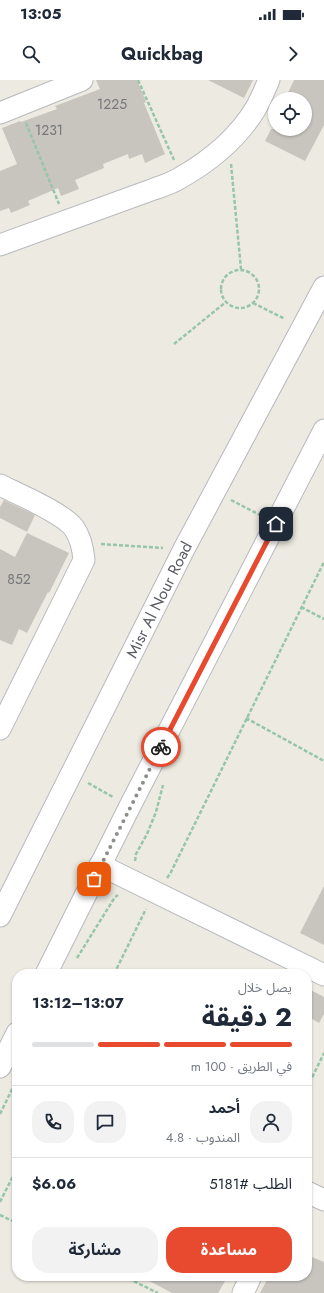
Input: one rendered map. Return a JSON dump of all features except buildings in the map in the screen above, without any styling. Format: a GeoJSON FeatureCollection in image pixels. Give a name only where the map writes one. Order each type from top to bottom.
{"type":"FeatureCollection","features":[{"type":"Feature","properties":{"kind":"street"},"geometry":{"type":"LineString","coordinates":[[9,109],[82,80]]}},
{"type":"Feature","properties":{"kind":"street"},"geometry":{"type":"LineString","coordinates":[[0,245],[154,189],[182,177],[201,166],[222,149],[240,130],[255,108],[269,80]]}},
{"type":"Feature","properties":{"kind":"street","name":"Misr Al Nour Road"},"geometry":{"type":"LineString","coordinates":[[0,916],[184,549],[324,287]]}},
{"type":"Feature","properties":{"kind":"street"},"geometry":{"type":"LineString","coordinates":[[48,969],[130,806],[324,430]]}},
{"type":"Feature","properties":{"kind":"street"},"geometry":{"type":"LineString","coordinates":[[0,485],[61,516],[74,528],[82,543],[84,560],[0,729]]}},
{"type":"Feature","properties":{"kind":"street"},"geometry":{"type":"LineString","coordinates":[[100,865],[312,969]]}},
{"type":"Feature","properties":{"kind":"street"},"geometry":{"type":"LineString","coordinates":[[312,969],[324,975]]}},
{"type":"Feature","properties":{"kind":"street"},"geometry":{"type":"LineString","coordinates":[[0,1067],[12,1043]]}},
{"type":"Feature","properties":{"kind":"street"},"geometry":{"type":"LineString","coordinates":[[312,1194],[324,1200]]}},
{"type":"Feature","properties":{"kind":"street"},"geometry":{"type":"LineString","coordinates":[[243,1293],[249,1281]]}},
{"type":"Feature","properties":{"kind":"path"},"geometry":{"type":"LineString","coordinates":[[138,80],[182,177]]}},
{"type":"Feature","properties":{"kind":"path"},"geometry":{"type":"LineString","coordinates":[[9,109],[66,221]]}},
{"type":"Feature","properties":{"kind":"path"},"geometry":{"type":"LineString","coordinates":[[229,141],[241,269]]}},
{"type":"Feature","properties":{"kind":"path"},"geometry":{"type":"LineString","coordinates":[[241,269],[248,271],[254,276],[258,282],[259,289],[258,297],[253,303],[239,308],[226,302],[222,295],[221,288],[227,275],[241,269]]}},
{"type":"Feature","properties":{"kind":"path"},"geometry":{"type":"LineString","coordinates":[[174,344],[226,302]]}},
{"type":"Feature","properties":{"kind":"path"},"geometry":{"type":"LineString","coordinates":[[253,303],[302,328]]}},
{"type":"Feature","properties":{"kind":"path"},"geometry":{"type":"LineString","coordinates":[[214,491],[276,524]]}},
{"type":"Feature","properties":{"kind":"path"},"geometry":{"type":"LineString","coordinates":[[82,543],[184,549]]}},
{"type":"Feature","properties":{"kind":"path"},"geometry":{"type":"LineString","coordinates":[[164,879],[168,878],[324,562]]}},
{"type":"Feature","properties":{"kind":"path"},"geometry":{"type":"LineString","coordinates":[[301,607],[324,619]]}},
{"type":"Feature","properties":{"kind":"path"},"geometry":{"type":"LineString","coordinates":[[246,718],[324,761]]}},
{"type":"Feature","properties":{"kind":"path"},"geometry":{"type":"LineString","coordinates":[[71,775],[130,806]]}},
{"type":"Feature","properties":{"kind":"path"},"geometry":{"type":"LineString","coordinates":[[136,863],[136,854],[147,834],[156,812],[164,782]]}},
{"type":"Feature","properties":{"kind":"path"},"geometry":{"type":"LineString","coordinates":[[75,962],[115,897],[122,895]]}},
{"type":"Feature","properties":{"kind":"path"},"geometry":{"type":"LineString","coordinates":[[116,969],[145,912],[145,906]]}},
{"type":"Feature","properties":{"kind":"path"},"geometry":{"type":"LineString","coordinates":[[312,1078],[324,1053]]}},
{"type":"Feature","properties":{"kind":"path"},"geometry":{"type":"LineString","coordinates":[[0,1114],[12,1089]]}},
{"type":"Feature","properties":{"kind":"path"},"geometry":{"type":"LineString","coordinates":[[0,1202],[12,1178]]}},
{"type":"Feature","properties":{"kind":"path"},"geometry":{"type":"LineString","coordinates":[[0,1215],[12,1221]]}},
{"type":"Feature","properties":{"kind":"path"},"geometry":{"type":"LineString","coordinates":[[133,1281],[158,1293]]}},
{"type":"Feature","properties":{"kind":"way so far"},"geometry":{"type":"LineString","coordinates":[[94,879],[161,747]]}},
{"type":"Feature","properties":{"kind":"route"},"geometry":{"type":"LineString","coordinates":[[161,747],[276,524]]}}]}
